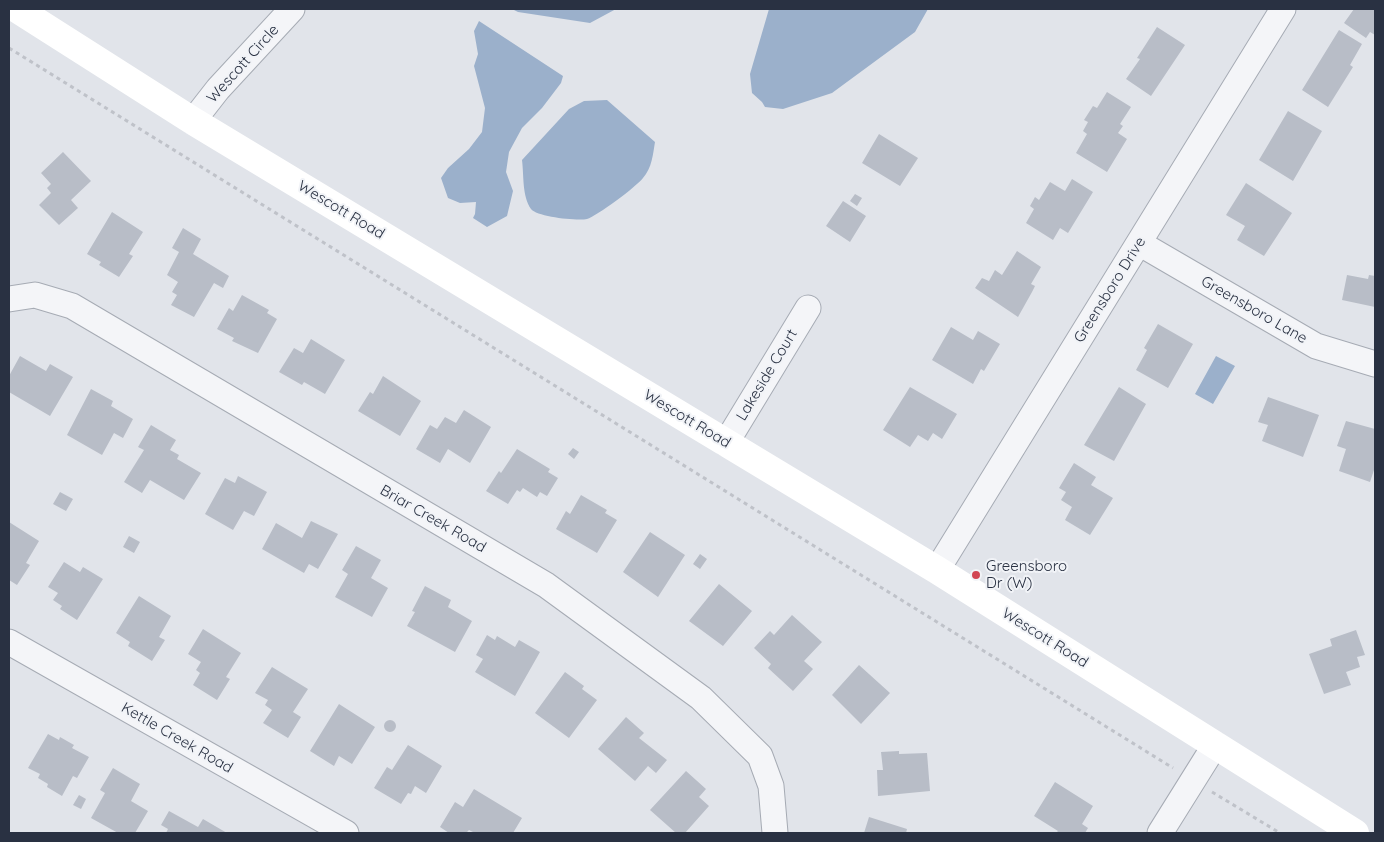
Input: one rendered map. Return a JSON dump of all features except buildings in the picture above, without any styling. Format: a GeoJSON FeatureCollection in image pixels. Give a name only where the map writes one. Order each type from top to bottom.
{"type":"FeatureCollection","features":[{"type":"Feature","properties":{"kind":"street","name":"Wescott Road"},"geometry":{"type":"LineString","coordinates":[[16,9],[194,121],[938,570],[1355,833]]}},
{"type":"Feature","properties":{"kind":"street","name":"Wescott Circle"},"geometry":{"type":"LineString","coordinates":[[194,121],[218,89],[292,9]]}},
{"type":"Feature","properties":{"kind":"street","name":"Greensboro Drive"},"geometry":{"type":"LineString","coordinates":[[938,570],[1282,9]]}},
{"type":"Feature","properties":{"kind":"street","name":"Greensboro Lane"},"geometry":{"type":"LineString","coordinates":[[1139,243],[1316,346],[1375,364]]}},
{"type":"Feature","properties":{"kind":"street","name":"Briar Creek Road"},"geometry":{"type":"LineString","coordinates":[[9,299],[35,295],[72,306],[546,585],[701,698],[760,756],[771,786],[775,833]]}},
{"type":"Feature","properties":{"kind":"street","name":"Lakeside Court"},"geometry":{"type":"LineString","coordinates":[[726,443],[808,308]]}},
{"type":"Feature","properties":{"kind":"street","name":"Kettle Creek Road"},"geometry":{"type":"LineString","coordinates":[[9,642],[346,833]]}},
{"type":"Feature","properties":{"kind":"street"},"geometry":{"type":"LineString","coordinates":[[1160,833],[1215,745]]}},
{"type":"Feature","properties":{"kind":"path"},"geometry":{"type":"LineString","coordinates":[[9,48],[1280,833]]}},
{"type":"Feature","properties":{"kind":"water"},"geometry":{"type":"Polygon","coordinates":[[[512,9],[616,9],[590,23],[518,12],[512,9]]]}},
{"type":"Feature","properties":{"kind":"water"},"geometry":{"type":"Polygon","coordinates":[[[769,9],[928,9],[915,32],[832,93],[783,109],[765,107],[752,93],[750,74],[769,9]]]}},
{"type":"Feature","properties":{"kind":"water"},"geometry":{"type":"Polygon","coordinates":[[[479,21],[563,76],[561,83],[542,108],[522,128],[509,152],[506,172],[513,191],[507,216],[487,227],[473,218],[476,202],[460,203],[448,198],[441,178],[448,168],[469,149],[482,132],[485,108],[474,66],[478,54],[474,31],[479,21]]]}},
{"type":"Feature","properties":{"kind":"water"},"geometry":{"type":"Polygon","coordinates":[[[607,100],[655,142],[652,161],[646,174],[625,194],[599,213],[587,219],[558,218],[535,212],[531,209],[526,198],[522,160],[569,109],[584,101],[607,100]]]}},
{"type":"Feature","properties":{"kind":"water"},"geometry":{"type":"Polygon","coordinates":[[[1216,356],[1235,366],[1213,404],[1195,394],[1216,356]]]}},
{"type":"Feature","properties":{"kind":"place","name":"Greensboro Dr (W)"},"geometry":{"type":"Point","coordinates":[976,575]}}]}
